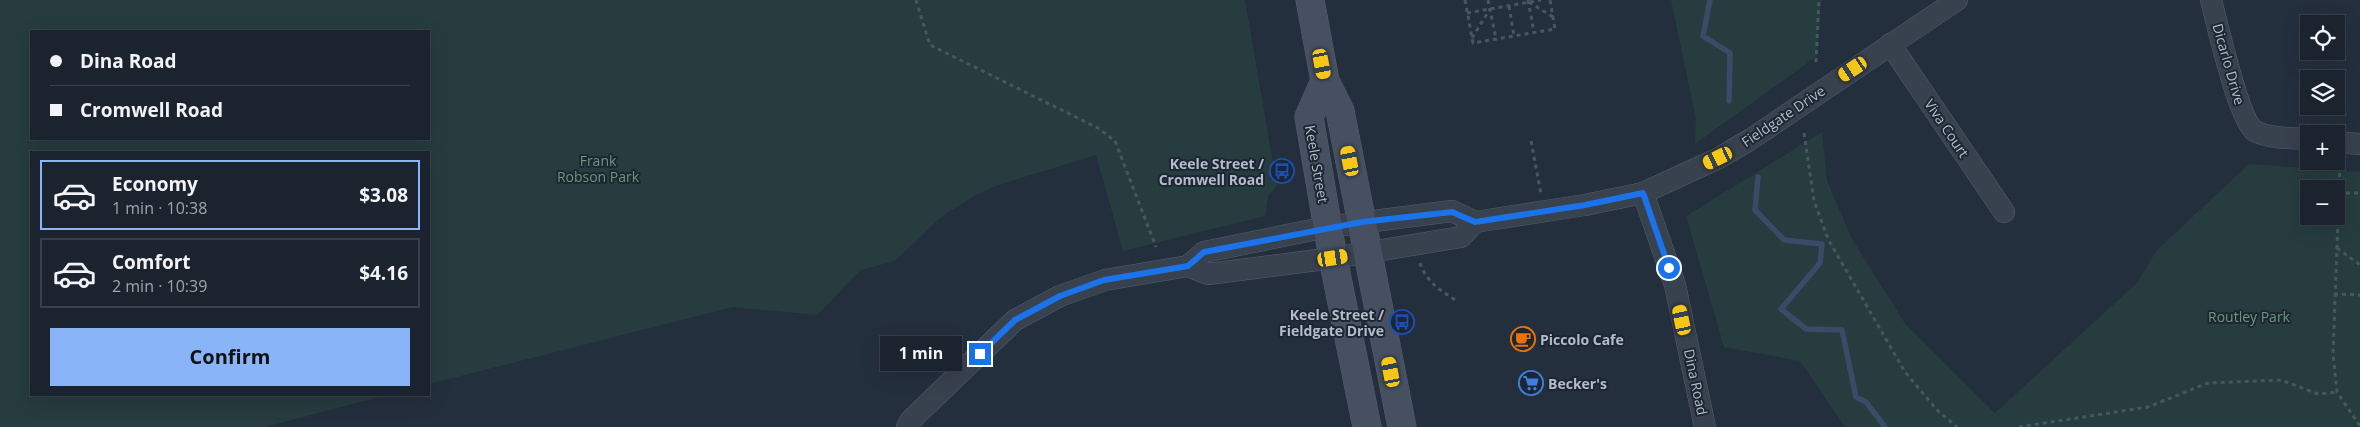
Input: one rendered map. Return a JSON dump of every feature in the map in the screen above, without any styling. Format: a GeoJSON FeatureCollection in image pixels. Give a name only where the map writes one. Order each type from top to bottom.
{"type":"FeatureCollection","features":[{"type":"Feature","properties":{"kind":"main road"},"geometry":{"type":"LineString","coordinates":[[1310,0],[1325,80],[1340,111],[1402,427]]}},
{"type":"Feature","properties":{"kind":"main road","name":"Keele Street"},"geometry":{"type":"LineString","coordinates":[[1325,80],[1309,116],[1333,258],[1367,427]]}},
{"type":"Feature","properties":{"kind":"street","name":"Fieldgate Drive"},"geometry":{"type":"LineString","coordinates":[[1475,222],[1544,212],[1643,193],[1718,158],[1751,139],[1957,0]]}},
{"type":"Feature","properties":{"kind":"street","name":"Dicarlo Drive"},"geometry":{"type":"LineString","coordinates":[[2211,0],[2243,114],[2254,130],[2274,136],[2300,138]]}},
{"type":"Feature","properties":{"kind":"street","name":"Viva Court"},"geometry":{"type":"LineString","coordinates":[[1890,44],[2004,212]]}},
{"type":"Feature","properties":{"kind":"street"},"geometry":{"type":"LineString","coordinates":[[2345,143],[2360,144]]}},
{"type":"Feature","properties":{"kind":"street","name":"Dina Road"},"geometry":{"type":"LineString","coordinates":[[1643,193],[1675,285],[1706,427]]}},
{"type":"Feature","properties":{"kind":"street"},"geometry":{"type":"LineString","coordinates":[[907,427],[911,420],[1015,320],[1060,296],[1104,280],[1188,266],[1208,274],[1333,258],[1461,237],[1475,222],[1452,212],[1328,227],[1204,252],[1188,266]]}},
{"type":"Feature","properties":{"kind":"path"},"geometry":{"type":"LineString","coordinates":[[916,0],[930,45],[1098,128],[1115,141],[1156,248]]}},
{"type":"Feature","properties":{"kind":"path"},"geometry":{"type":"LineString","coordinates":[[1465,0],[1473,43],[1555,29],[1550,0]]}},
{"type":"Feature","properties":{"kind":"path"},"geometry":{"type":"LineString","coordinates":[[1488,0],[1496,39]]}},
{"type":"Feature","properties":{"kind":"path"},"geometry":{"type":"LineString","coordinates":[[1467,13],[1541,0]]}},
{"type":"Feature","properties":{"kind":"path"},"geometry":{"type":"LineString","coordinates":[[1816,62],[1819,0]]}},
{"type":"Feature","properties":{"kind":"path"},"geometry":{"type":"LineString","coordinates":[[1528,1],[1553,17]]}},
{"type":"Feature","properties":{"kind":"path"},"geometry":{"type":"LineString","coordinates":[[1528,1],[1534,32]]}},
{"type":"Feature","properties":{"kind":"path"},"geometry":{"type":"LineString","coordinates":[[1509,6],[1514,36]]}},
{"type":"Feature","properties":{"kind":"path"},"geometry":{"type":"LineString","coordinates":[[1472,38],[1490,9]]}},
{"type":"Feature","properties":{"kind":"path"},"geometry":{"type":"LineString","coordinates":[[1804,133],[1814,201],[1828,239],[1905,372],[1938,411],[1957,427]]}},
{"type":"Feature","properties":{"kind":"path"},"geometry":{"type":"LineString","coordinates":[[1531,141],[1544,212]]}},
{"type":"Feature","properties":{"kind":"path"},"geometry":{"type":"LineString","coordinates":[[2345,193],[2360,193]]}},
{"type":"Feature","properties":{"kind":"path"},"geometry":{"type":"LineString","coordinates":[[2337,225],[2334,294],[2334,354],[2337,392],[2360,426]]}},
{"type":"Feature","properties":{"kind":"path"},"geometry":{"type":"LineString","coordinates":[[2337,247],[2360,265]]}},
{"type":"Feature","properties":{"kind":"path"},"geometry":{"type":"LineString","coordinates":[[1420,263],[1425,277],[1436,288],[1457,301]]}},
{"type":"Feature","properties":{"kind":"path"},"geometry":{"type":"LineString","coordinates":[[2334,294],[2360,295]]}},
{"type":"Feature","properties":{"kind":"path"},"geometry":{"type":"LineString","coordinates":[[2019,427],[2148,407],[2208,383],[2281,380],[2318,394],[2337,392]]}},
{"type":"Feature","properties":{"kind":"green space","name":"Frank Robson Park"},"geometry":{"type":"Polygon","coordinates":[[[0,0],[1245,0],[1277,186],[1268,196],[1265,216],[1123,251],[1096,155],[995,186],[972,197],[941,217],[895,261],[861,270],[817,315],[733,307],[430,384],[430,151],[30,151],[30,396],[383,396],[265,427],[0,427],[0,0]]]}},
{"type":"Feature","properties":{"kind":"green space"},"geometry":{"type":"Polygon","coordinates":[[[1671,0],[1821,0],[1817,56],[1695,144],[1696,119],[1671,0]]]}},
{"type":"Feature","properties":{"kind":"green space","name":"Routley Park"},"geometry":{"type":"Polygon","coordinates":[[[1822,132],[1827,181],[1852,239],[1906,325],[1995,413],[2138,282],[2156,251],[2249,164],[2300,168],[2300,170],[2360,172],[2360,427],[1845,427],[1800,361],[1724,347],[1686,216],[1822,132]]]}},
{"type":"Feature","properties":{"kind":"waterway"},"geometry":{"type":"LineString","coordinates":[[1710,0],[1703,36],[1730,53],[1729,101]]}},
{"type":"Feature","properties":{"kind":"waterway"},"geometry":{"type":"LineString","coordinates":[[1758,177],[1755,210],[1784,240],[1822,244],[1820,263],[1781,309],[1806,329],[1842,330],[1856,397],[1866,402],[1885,427]]}},
{"type":"Feature","properties":{"kind":"place","name":"Keele Street / Cromwell Road"},"geometry":{"type":"Point","coordinates":[1282,171]}},
{"type":"Feature","properties":{"kind":"place","name":"Keele Street / Fieldgate Drive"},"geometry":{"type":"Point","coordinates":[1402,322]}},
{"type":"Feature","properties":{"kind":"place","name":"Piccolo Cafe"},"geometry":{"type":"Point","coordinates":[1523,339]}},
{"type":"Feature","properties":{"kind":"place","name":"Becker's"},"geometry":{"type":"Point","coordinates":[1531,383]}},
{"type":"Feature","properties":{"kind":"route"},"geometry":{"type":"LineString","coordinates":[[980,354],[1015,320],[1060,296],[1104,280],[1188,266],[1204,252],[1362,222],[1452,212],[1475,222],[1585,205],[1643,193],[1669,268]]}}]}
